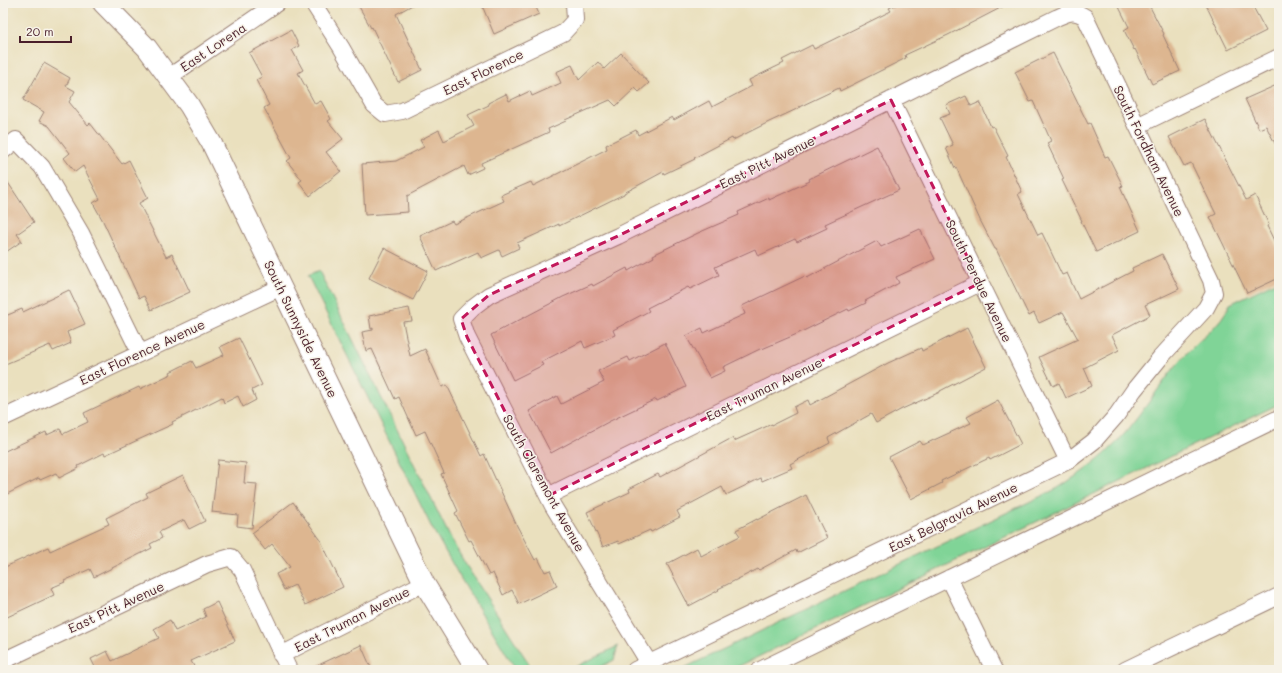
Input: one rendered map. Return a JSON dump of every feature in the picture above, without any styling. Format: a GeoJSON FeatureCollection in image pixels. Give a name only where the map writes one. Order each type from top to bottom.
{"type":"FeatureCollection","features":[{"type":"Feature","properties":{"kind":"street","name":"South Sunnyside Avenue"},"geometry":{"type":"LineString","coordinates":[[103,3],[147,48],[169,77],[212,144],[424,583],[478,670]]}},
{"type":"Feature","properties":{"kind":"street","name":"East Lorena"},"geometry":{"type":"LineString","coordinates":[[169,77],[277,3]]}},
{"type":"Feature","properties":{"kind":"street","name":"East Florence"},"geometry":{"type":"LineString","coordinates":[[313,3],[341,47],[374,106],[384,114],[402,111],[563,33],[576,20],[574,3]]}},
{"type":"Feature","properties":{"kind":"street","name":"East Pitt Avenue"},"geometry":{"type":"LineString","coordinates":[[461,319],[473,307],[489,295],[618,236],[1056,18],[1070,12],[1078,12]]}},
{"type":"Feature","properties":{"kind":"street","name":"South Fordham Avenue"},"geometry":{"type":"LineString","coordinates":[[1078,12],[1085,17],[1211,280],[1214,293]]}},
{"type":"Feature","properties":{"kind":"street"},"geometry":{"type":"LineString","coordinates":[[1137,126],[1279,57]]}},
{"type":"Feature","properties":{"kind":"street","name":"South Perdue Avenue"},"geometry":{"type":"LineString","coordinates":[[891,100],[1068,461]]}},
{"type":"Feature","properties":{"kind":"street"},"geometry":{"type":"LineString","coordinates":[[3,151],[16,140],[42,167],[81,233],[140,353]]}},
{"type":"Feature","properties":{"kind":"street","name":"East Truman Avenue"},"geometry":{"type":"LineString","coordinates":[[548,496],[980,283]]}},
{"type":"Feature","properties":{"kind":"street","name":"East Florence Avenue"},"geometry":{"type":"LineString","coordinates":[[3,418],[281,286]]}},
{"type":"Feature","properties":{"kind":"street","name":"East Belgravia Avenue"},"geometry":{"type":"LineString","coordinates":[[642,667],[1068,461],[1094,441],[1116,416],[1134,390],[1160,358],[1206,308],[1214,293]]}},
{"type":"Feature","properties":{"kind":"street","name":"South Claremont Avenue"},"geometry":{"type":"LineString","coordinates":[[461,319],[467,337],[548,496],[642,667]]}},
{"type":"Feature","properties":{"kind":"street"},"geometry":{"type":"LineString","coordinates":[[760,670],[1279,418]]}},
{"type":"Feature","properties":{"kind":"street","name":"East Pitt Avenue"},"geometry":{"type":"LineString","coordinates":[[3,661],[207,564],[231,557],[242,570],[281,655]]}},
{"type":"Feature","properties":{"kind":"street"},"geometry":{"type":"LineString","coordinates":[[949,578],[994,670]]}},
{"type":"Feature","properties":{"kind":"street","name":"East Truman Avenue"},"geometry":{"type":"LineString","coordinates":[[281,655],[424,583]]}},
{"type":"Feature","properties":{"kind":"street"},"geometry":{"type":"LineString","coordinates":[[1125,670],[1279,596]]}},
{"type":"Feature","properties":{"kind":"street"},"geometry":{"type":"LineString","coordinates":[[281,655],[289,670]]}},
{"type":"Feature","properties":{"kind":"highlighted area"},"geometry":{"type":"Polygon","coordinates":[[[891,100],[980,283],[548,496],[467,337],[461,319],[489,295],[618,236],[891,100]]]}},
{"type":"Feature","properties":{"kind":"green space"},"geometry":{"type":"Polygon","coordinates":[[[319,271],[451,539],[533,670],[516,670],[431,526],[308,276],[319,271]]]}},
{"type":"Feature","properties":{"kind":"green space"},"geometry":{"type":"Polygon","coordinates":[[[1279,280],[1279,404],[731,670],[680,670],[1058,488],[1094,463],[1116,443],[1127,431],[1186,354],[1216,325],[1230,304],[1279,280]]]}},
{"type":"Feature","properties":{"kind":"green space"},"geometry":{"type":"Polygon","coordinates":[[[618,646],[614,660],[594,670],[569,670],[618,646]]]}},
{"type":"Feature","properties":{"kind":"building"},"geometry":{"type":"Polygon","coordinates":[[[357,3],[416,3],[396,14],[422,70],[398,82],[372,27],[371,28],[357,3]]]}},
{"type":"Feature","properties":{"kind":"building"},"geometry":{"type":"Polygon","coordinates":[[[481,3],[534,3],[539,14],[494,34],[481,3]]]}},
{"type":"Feature","properties":{"kind":"building"},"geometry":{"type":"Polygon","coordinates":[[[900,3],[1010,3],[905,55],[906,58],[840,91],[839,88],[733,140],[732,138],[694,158],[695,159],[664,174],[663,172],[624,194],[559,226],[559,224],[517,243],[519,248],[502,256],[499,250],[481,258],[478,252],[436,271],[420,236],[452,221],[454,224],[504,201],[501,195],[531,182],[533,186],[607,149],[606,145],[636,130],[638,135],[672,117],[674,120],[709,101],[712,107],[752,86],[749,80],[784,63],[782,60],[812,45],[814,49],[891,11],[889,8],[900,3]]]}},
{"type":"Feature","properties":{"kind":"building"},"geometry":{"type":"Polygon","coordinates":[[[1117,3],[1148,3],[1164,34],[1163,35],[1180,71],[1152,84],[1124,30],[1129,27],[1117,3]]]}},
{"type":"Feature","properties":{"kind":"building"},"geometry":{"type":"Polygon","coordinates":[[[1205,3],[1251,3],[1266,31],[1228,50],[1205,3]]]}},
{"type":"Feature","properties":{"kind":"building"},"geometry":{"type":"Polygon","coordinates":[[[291,30],[299,46],[292,50],[303,70],[298,73],[315,104],[321,101],[331,119],[328,121],[343,139],[326,152],[341,171],[310,196],[299,182],[302,180],[287,161],[291,158],[264,108],[269,105],[256,80],[262,77],[249,53],[291,30]]]}},
{"type":"Feature","properties":{"kind":"building"},"geometry":{"type":"Polygon","coordinates":[[[621,53],[649,83],[639,92],[635,88],[616,106],[610,100],[565,120],[566,121],[548,129],[549,132],[481,163],[483,168],[468,175],[464,166],[407,196],[408,212],[365,215],[362,164],[396,161],[424,147],[420,140],[439,130],[444,141],[474,126],[468,115],[489,105],[488,103],[506,94],[509,101],[530,91],[532,96],[561,83],[556,72],[572,65],[579,80],[598,62],[604,69],[621,53]]]}},
{"type":"Feature","properties":{"kind":"building"},"geometry":{"type":"Polygon","coordinates":[[[1053,53],[1088,124],[1090,123],[1105,157],[1108,156],[1123,186],[1120,187],[1140,231],[1096,252],[1062,180],[1064,179],[1047,143],[1051,141],[1033,101],[1030,102],[1015,72],[1053,53]]]}},
{"type":"Feature","properties":{"kind":"building"},"geometry":{"type":"Polygon","coordinates":[[[44,63],[70,78],[66,86],[75,91],[69,102],[88,125],[90,123],[122,164],[129,160],[148,198],[139,203],[166,257],[172,254],[190,292],[151,310],[144,296],[139,298],[93,203],[100,199],[83,166],[75,172],[64,158],[70,153],[49,126],[39,121],[44,112],[23,100],[44,63]]]}},
{"type":"Feature","properties":{"kind":"building"},"geometry":{"type":"Polygon","coordinates":[[[1279,84],[1279,151],[1266,126],[1259,129],[1245,99],[1279,84]]]}},
{"type":"Feature","properties":{"kind":"building"},"geometry":{"type":"Polygon","coordinates":[[[966,96],[971,106],[980,102],[991,127],[993,126],[1008,156],[1006,157],[1022,192],[1018,194],[1038,235],[1042,233],[1062,275],[1067,273],[1079,299],[1133,271],[1132,268],[1162,254],[1179,289],[1145,305],[1150,315],[1112,335],[1119,350],[1084,368],[1092,386],[1066,398],[1059,383],[1053,386],[1039,357],[1078,339],[1063,312],[1039,323],[1034,313],[1029,316],[980,220],[946,148],[953,145],[940,118],[950,114],[946,105],[966,96]]]}},
{"type":"Feature","properties":{"kind":"building"},"geometry":{"type":"Polygon","coordinates":[[[1205,119],[1246,200],[1255,195],[1279,251],[1279,278],[1247,293],[1210,217],[1216,214],[1191,163],[1184,166],[1169,137],[1205,119]]]}},
{"type":"Feature","properties":{"kind":"building"},"geometry":{"type":"Polygon","coordinates":[[[877,146],[899,190],[825,224],[827,228],[797,242],[795,239],[758,256],[755,249],[715,267],[719,275],[690,289],[688,287],[647,308],[649,311],[613,330],[615,335],[585,348],[582,341],[541,362],[543,365],[513,380],[491,335],[563,297],[592,284],[593,286],[627,268],[628,271],[654,257],[653,255],[739,215],[738,212],[769,198],[769,200],[810,181],[809,179],[877,146]]]}},
{"type":"Feature","properties":{"kind":"building"},"geometry":{"type":"Polygon","coordinates":[[[3,175],[34,222],[17,234],[22,241],[3,254],[3,175]]]}},
{"type":"Feature","properties":{"kind":"building"},"geometry":{"type":"Polygon","coordinates":[[[920,229],[935,259],[896,277],[899,283],[865,301],[866,303],[849,311],[848,309],[797,334],[762,348],[723,367],[725,371],[710,378],[686,336],[702,328],[704,333],[745,314],[742,306],[805,276],[807,278],[877,241],[881,247],[920,229]]]}},
{"type":"Feature","properties":{"kind":"building"},"geometry":{"type":"Polygon","coordinates":[[[384,248],[428,271],[413,300],[369,278],[384,248]]]}},
{"type":"Feature","properties":{"kind":"building"},"geometry":{"type":"Polygon","coordinates":[[[69,290],[85,324],[67,332],[71,343],[53,351],[50,345],[3,365],[3,317],[22,309],[23,312],[69,290]]]}},
{"type":"Feature","properties":{"kind":"building"},"geometry":{"type":"Polygon","coordinates":[[[409,308],[412,321],[403,322],[410,356],[425,349],[442,387],[447,385],[481,456],[484,454],[516,524],[535,560],[538,558],[545,572],[550,570],[557,586],[519,604],[512,590],[503,595],[493,573],[489,575],[455,513],[458,511],[441,474],[444,473],[425,431],[416,435],[399,397],[395,399],[372,349],[366,351],[362,332],[373,330],[373,328],[371,329],[369,316],[409,308]]]}},
{"type":"Feature","properties":{"kind":"building"},"geometry":{"type":"Polygon","coordinates":[[[967,328],[986,367],[940,392],[902,409],[876,423],[871,414],[828,438],[830,443],[790,464],[792,468],[762,481],[761,478],[726,495],[722,487],[677,511],[680,517],[651,532],[650,530],[619,544],[618,541],[603,547],[587,512],[630,492],[629,489],[658,474],[660,477],[732,438],[734,441],[796,413],[794,407],[808,400],[810,405],[888,363],[921,348],[922,351],[967,328]]]}},
{"type":"Feature","properties":{"kind":"building"},"geometry":{"type":"Polygon","coordinates":[[[239,338],[262,385],[252,390],[256,400],[243,407],[238,396],[224,403],[222,397],[172,422],[173,424],[105,455],[104,453],[78,466],[79,468],[59,478],[56,473],[40,480],[39,478],[3,496],[3,452],[46,432],[47,435],[60,429],[63,434],[88,422],[84,413],[139,387],[140,389],[171,374],[170,372],[192,361],[196,368],[224,355],[220,347],[239,338]]]}},
{"type":"Feature","properties":{"kind":"building"},"geometry":{"type":"Polygon","coordinates":[[[665,343],[686,387],[657,401],[656,399],[610,421],[551,453],[529,411],[557,396],[561,404],[604,382],[598,371],[628,357],[630,361],[665,343]]]}},
{"type":"Feature","properties":{"kind":"building"},"geometry":{"type":"Polygon","coordinates":[[[998,400],[1021,444],[990,460],[989,458],[941,481],[942,483],[911,499],[889,457],[920,441],[923,445],[971,423],[967,417],[998,400]]]}},
{"type":"Feature","properties":{"kind":"building"},"geometry":{"type":"Polygon","coordinates":[[[218,460],[246,463],[244,483],[257,484],[252,528],[237,526],[238,515],[212,512],[218,460]]]}},
{"type":"Feature","properties":{"kind":"building"},"geometry":{"type":"Polygon","coordinates":[[[183,475],[205,521],[189,529],[184,520],[159,532],[162,538],[150,544],[152,548],[94,577],[90,569],[64,581],[65,582],[51,588],[54,595],[3,619],[3,568],[48,547],[50,551],[109,524],[106,518],[148,497],[146,493],[183,475]]]}},
{"type":"Feature","properties":{"kind":"building"},"geometry":{"type":"Polygon","coordinates":[[[806,495],[827,538],[797,553],[796,550],[759,570],[758,569],[718,589],[719,590],[689,606],[667,564],[697,548],[701,556],[740,536],[736,530],[806,495]]]}},
{"type":"Feature","properties":{"kind":"building"},"geometry":{"type":"Polygon","coordinates":[[[293,502],[320,539],[343,587],[305,605],[295,585],[284,590],[276,574],[290,567],[272,544],[265,550],[252,533],[293,502]]]}},
{"type":"Feature","properties":{"kind":"building"},"geometry":{"type":"Polygon","coordinates":[[[217,602],[235,641],[191,661],[196,670],[94,670],[96,669],[91,659],[107,651],[112,661],[159,638],[154,629],[170,620],[175,631],[206,617],[203,609],[217,602]]]}},
{"type":"Feature","properties":{"kind":"building"},"geometry":{"type":"Polygon","coordinates":[[[361,645],[372,670],[308,670],[361,645]]]}}]}
